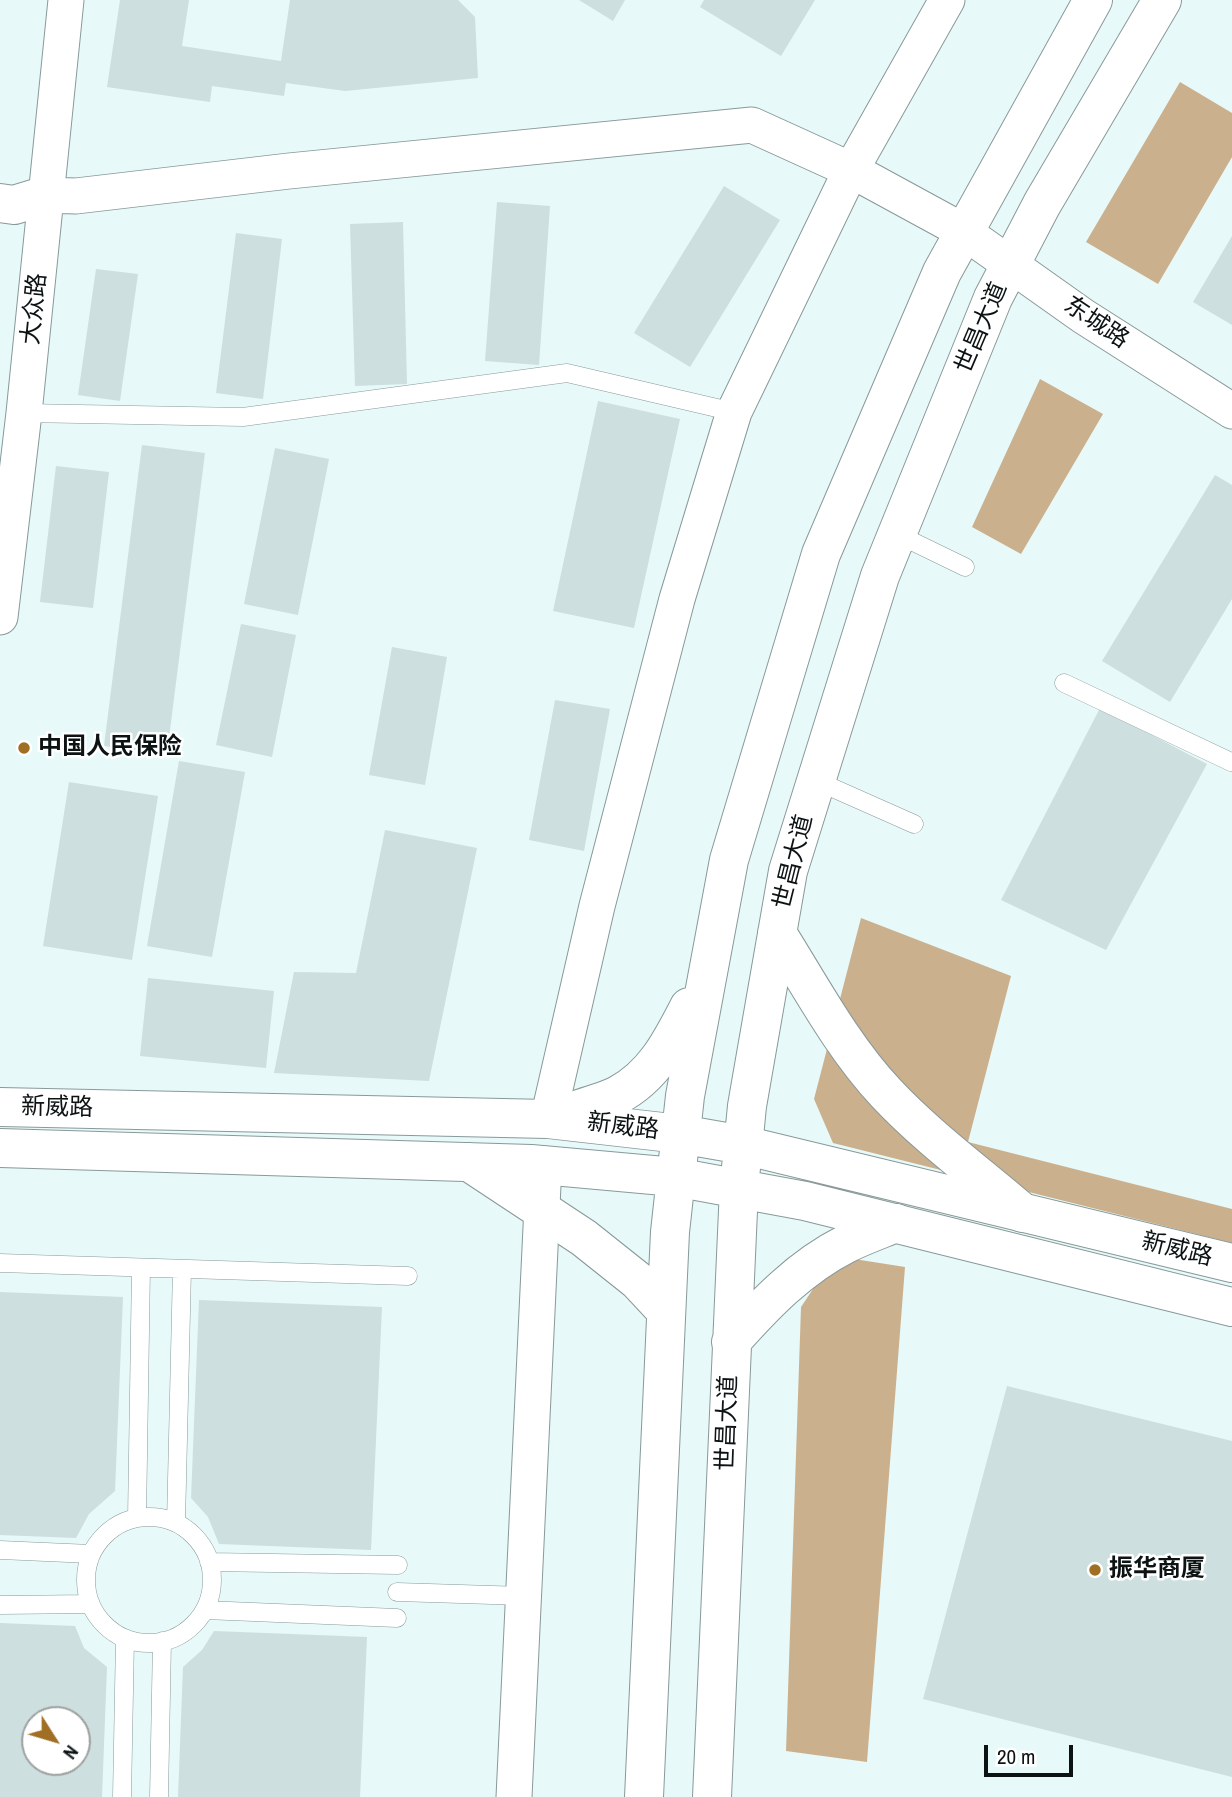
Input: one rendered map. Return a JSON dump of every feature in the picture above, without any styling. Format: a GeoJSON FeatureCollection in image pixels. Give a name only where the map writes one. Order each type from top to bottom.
{"type":"FeatureCollection","features":[{"type":"Feature","properties":{"kind":"main road"},"geometry":{"type":"LineString","coordinates":[[643,1797],[675,1177],[691,1059],[729,860],[821,554],[942,272],[1093,0]]}},
{"type":"Feature","properties":{"kind":"main road","name":"世昌大道"},"geometry":{"type":"LineString","coordinates":[[712,1797],[739,1188],[747,1106],[788,871],[880,576],[982,325],[1010,263],[1042,204],[1162,0]]}},
{"type":"Feature","properties":{"kind":"main road"},"geometry":{"type":"LineString","coordinates":[[0,203],[14,205],[47,195]]}},
{"type":"Feature","properties":{"kind":"main road"},"geometry":{"type":"LineString","coordinates":[[777,933],[824,1009],[879,1085],[912,1118],[1023,1213]]}},
{"type":"Feature","properties":{"kind":"main road"},"geometry":{"type":"LineString","coordinates":[[548,1119],[616,1097],[637,1083],[660,1061],[709,967]]}},
{"type":"Feature","properties":{"kind":"main road","name":"新威路"},"geometry":{"type":"LineString","coordinates":[[0,1107],[548,1119],[680,1134],[743,1145],[1232,1263]]}},
{"type":"Feature","properties":{"kind":"main road","name":"新威路"},"geometry":{"type":"LineString","coordinates":[[0,1148],[544,1164],[675,1177],[805,1201],[1232,1307]]}},
{"type":"Feature","properties":{"kind":"main road"},"geometry":{"type":"LineString","coordinates":[[469,1162],[614,1260],[666,1311]]}},
{"type":"Feature","properties":{"kind":"main road"},"geometry":{"type":"LineString","coordinates":[[731,1342],[802,1272],[845,1244],[895,1223]]}},
{"type":"Feature","properties":{"kind":"street","name":"大众路"},"geometry":{"type":"LineString","coordinates":[[0,617],[24,413],[66,0]]}},
{"type":"Feature","properties":{"kind":"street"},"geometry":{"type":"LineString","coordinates":[[548,1119],[597,906],[670,626],[734,412],[851,170],[947,0]]}},
{"type":"Feature","properties":{"kind":"street","name":"东城路"},"geometry":{"type":"LineString","coordinates":[[47,195],[76,196],[289,171],[752,125],[851,170],[963,231],[1083,316],[1232,411]]}},
{"type":"Feature","properties":{"kind":"street"},"geometry":{"type":"LineString","coordinates":[[514,1797],[544,1164]]}},
{"type":"Feature","properties":{"kind":"lane"},"geometry":{"type":"LineString","coordinates":[[24,413],[243,417],[567,373],[734,412]]}},
{"type":"Feature","properties":{"kind":"lane"},"geometry":{"type":"LineString","coordinates":[[897,534],[965,567]]}},
{"type":"Feature","properties":{"kind":"lane"},"geometry":{"type":"LineString","coordinates":[[1064,683],[1231,762]]}},
{"type":"Feature","properties":{"kind":"lane"},"geometry":{"type":"LineString","coordinates":[[817,781],[914,824]]}},
{"type":"Feature","properties":{"kind":"lane"},"geometry":{"type":"LineString","coordinates":[[0,1263],[408,1276]]}},
{"type":"Feature","properties":{"kind":"lane"},"geometry":{"type":"LineString","coordinates":[[137,1518],[141,1268]]}},
{"type":"Feature","properties":{"kind":"lane"},"geometry":{"type":"LineString","coordinates":[[176,1523],[182,1269]]}},
{"type":"Feature","properties":{"kind":"lane"},"geometry":{"type":"LineString","coordinates":[[137,1518],[157,1518],[176,1523],[192,1534],[205,1550],[209,1562],[212,1589],[205,1610],[192,1627],[173,1639],[162,1642],[152,1644],[125,1638],[111,1631],[96,1616],[88,1596],[86,1574],[91,1554],[103,1538],[118,1525],[137,1518]]}},
{"type":"Feature","properties":{"kind":"lane"},"geometry":{"type":"LineString","coordinates":[[0,1550],[91,1554]]}},
{"type":"Feature","properties":{"kind":"lane"},"geometry":{"type":"LineString","coordinates":[[209,1562],[398,1565]]}},
{"type":"Feature","properties":{"kind":"lane"},"geometry":{"type":"LineString","coordinates":[[397,1592],[524,1596]]}},
{"type":"Feature","properties":{"kind":"lane"},"geometry":{"type":"LineString","coordinates":[[0,1605],[91,1604]]}},
{"type":"Feature","properties":{"kind":"lane"},"geometry":{"type":"LineString","coordinates":[[205,1610],[397,1618]]}},
{"type":"Feature","properties":{"kind":"lane"},"geometry":{"type":"LineString","coordinates":[[122,1797],[125,1638]]}},
{"type":"Feature","properties":{"kind":"lane"},"geometry":{"type":"LineString","coordinates":[[159,1797],[162,1642]]}},
{"type":"Feature","properties":{"kind":"shaded area"},"geometry":{"type":"Polygon","coordinates":[[[1180,82],[1232,113],[1232,157],[1158,284],[1086,242],[1180,82]]]}},
{"type":"Feature","properties":{"kind":"shaded area"},"geometry":{"type":"Polygon","coordinates":[[[1040,379],[1103,414],[1021,554],[972,527],[1040,379]]]}},
{"type":"Feature","properties":{"kind":"shaded area"},"geometry":{"type":"Polygon","coordinates":[[[861,918],[1011,976],[968,1142],[1232,1209],[1232,1243],[833,1143],[814,1099],[861,918]]]}},
{"type":"Feature","properties":{"kind":"shaded area"},"geometry":{"type":"Polygon","coordinates":[[[835,1256],[905,1267],[867,1762],[786,1751],[801,1307],[835,1256]]]}},
{"type":"Feature","properties":{"kind":"building"},"geometry":{"type":"Polygon","coordinates":[[[120,0],[189,0],[182,46],[281,61],[290,0],[458,0],[475,17],[478,78],[345,91],[286,83],[284,96],[212,86],[210,102],[107,87],[120,0]]]}},
{"type":"Feature","properties":{"kind":"building"},"geometry":{"type":"Polygon","coordinates":[[[579,0],[625,0],[613,21],[579,0]]]}},
{"type":"Feature","properties":{"kind":"building"},"geometry":{"type":"Polygon","coordinates":[[[704,0],[815,0],[781,56],[700,7],[704,0]]]}},
{"type":"Feature","properties":{"kind":"building"},"geometry":{"type":"Polygon","coordinates":[[[724,186],[780,220],[690,367],[634,333],[724,186]]]}},
{"type":"Feature","properties":{"kind":"building"},"geometry":{"type":"Polygon","coordinates":[[[497,202],[550,206],[539,365],[485,361],[497,202]]]}},
{"type":"Feature","properties":{"kind":"building"},"geometry":{"type":"Polygon","coordinates":[[[403,222],[407,384],[355,386],[350,224],[403,222]]]}},
{"type":"Feature","properties":{"kind":"building"},"geometry":{"type":"Polygon","coordinates":[[[236,233],[282,239],[263,399],[216,393],[236,233]]]}},
{"type":"Feature","properties":{"kind":"building"},"geometry":{"type":"Polygon","coordinates":[[[1232,236],[1232,325],[1193,302],[1232,236]]]}},
{"type":"Feature","properties":{"kind":"building"},"geometry":{"type":"Polygon","coordinates":[[[96,269],[138,274],[120,401],[78,395],[96,269]]]}},
{"type":"Feature","properties":{"kind":"building"},"geometry":{"type":"Polygon","coordinates":[[[598,401],[680,419],[634,628],[553,611],[598,401]]]}},
{"type":"Feature","properties":{"kind":"building"},"geometry":{"type":"Polygon","coordinates":[[[142,445],[205,453],[167,754],[104,746],[142,445]]]}},
{"type":"Feature","properties":{"kind":"building"},"geometry":{"type":"Polygon","coordinates":[[[275,448],[329,459],[298,615],[244,604],[275,448]]]}},
{"type":"Feature","properties":{"kind":"building"},"geometry":{"type":"Polygon","coordinates":[[[56,466],[109,472],[93,608],[40,602],[56,466]]]}},
{"type":"Feature","properties":{"kind":"building"},"geometry":{"type":"Polygon","coordinates":[[[1215,475],[1232,485],[1232,599],[1170,702],[1102,661],[1215,475]]]}},
{"type":"Feature","properties":{"kind":"building"},"geometry":{"type":"Polygon","coordinates":[[[241,624],[296,635],[272,757],[216,745],[241,624]]]}},
{"type":"Feature","properties":{"kind":"building"},"geometry":{"type":"Polygon","coordinates":[[[392,647],[447,657],[425,785],[369,775],[392,647]]]}},
{"type":"Feature","properties":{"kind":"building"},"geometry":{"type":"Polygon","coordinates":[[[555,700],[610,709],[584,851],[529,840],[555,700]]]}},
{"type":"Feature","properties":{"kind":"building"},"geometry":{"type":"Polygon","coordinates":[[[1100,708],[1207,764],[1106,950],[1001,900],[1100,708]]]}},
{"type":"Feature","properties":{"kind":"building"},"geometry":{"type":"Polygon","coordinates":[[[179,761],[245,772],[212,957],[147,946],[179,761]]]}},
{"type":"Feature","properties":{"kind":"building"},"geometry":{"type":"Polygon","coordinates":[[[69,782],[158,796],[132,960],[43,946],[69,782]]]}},
{"type":"Feature","properties":{"kind":"building"},"geometry":{"type":"Polygon","coordinates":[[[385,830],[477,848],[429,1081],[274,1073],[294,972],[356,973],[385,830]]]}},
{"type":"Feature","properties":{"kind":"building"},"geometry":{"type":"Polygon","coordinates":[[[148,978],[274,991],[266,1068],[140,1056],[148,978]]]}},
{"type":"Feature","properties":{"kind":"building"},"geometry":{"type":"Polygon","coordinates":[[[0,1292],[123,1297],[115,1491],[89,1514],[76,1538],[0,1535],[0,1292]]]}},
{"type":"Feature","properties":{"kind":"building"},"geometry":{"type":"Polygon","coordinates":[[[199,1300],[382,1307],[371,1550],[219,1544],[208,1517],[191,1498],[199,1300]]]}},
{"type":"Feature","properties":{"kind":"building","name":"振华商厦"},"geometry":{"type":"Polygon","coordinates":[[[1007,1386],[1232,1441],[1232,1777],[923,1699],[1007,1386]]]}},
{"type":"Feature","properties":{"kind":"building"},"geometry":{"type":"Polygon","coordinates":[[[0,1623],[75,1626],[84,1648],[107,1667],[102,1797],[0,1797],[0,1623]]]}},
{"type":"Feature","properties":{"kind":"building"},"geometry":{"type":"Polygon","coordinates":[[[214,1631],[367,1637],[360,1797],[178,1797],[183,1667],[202,1650],[214,1631]]]}},
{"type":"Feature","properties":{"kind":"place","name":"中国人民保险"},"geometry":{"type":"Point","coordinates":[24,748]}},
{"type":"Feature","properties":{"kind":"place","name":"振华商厦"},"geometry":{"type":"Point","coordinates":[1095,1570]}}]}
